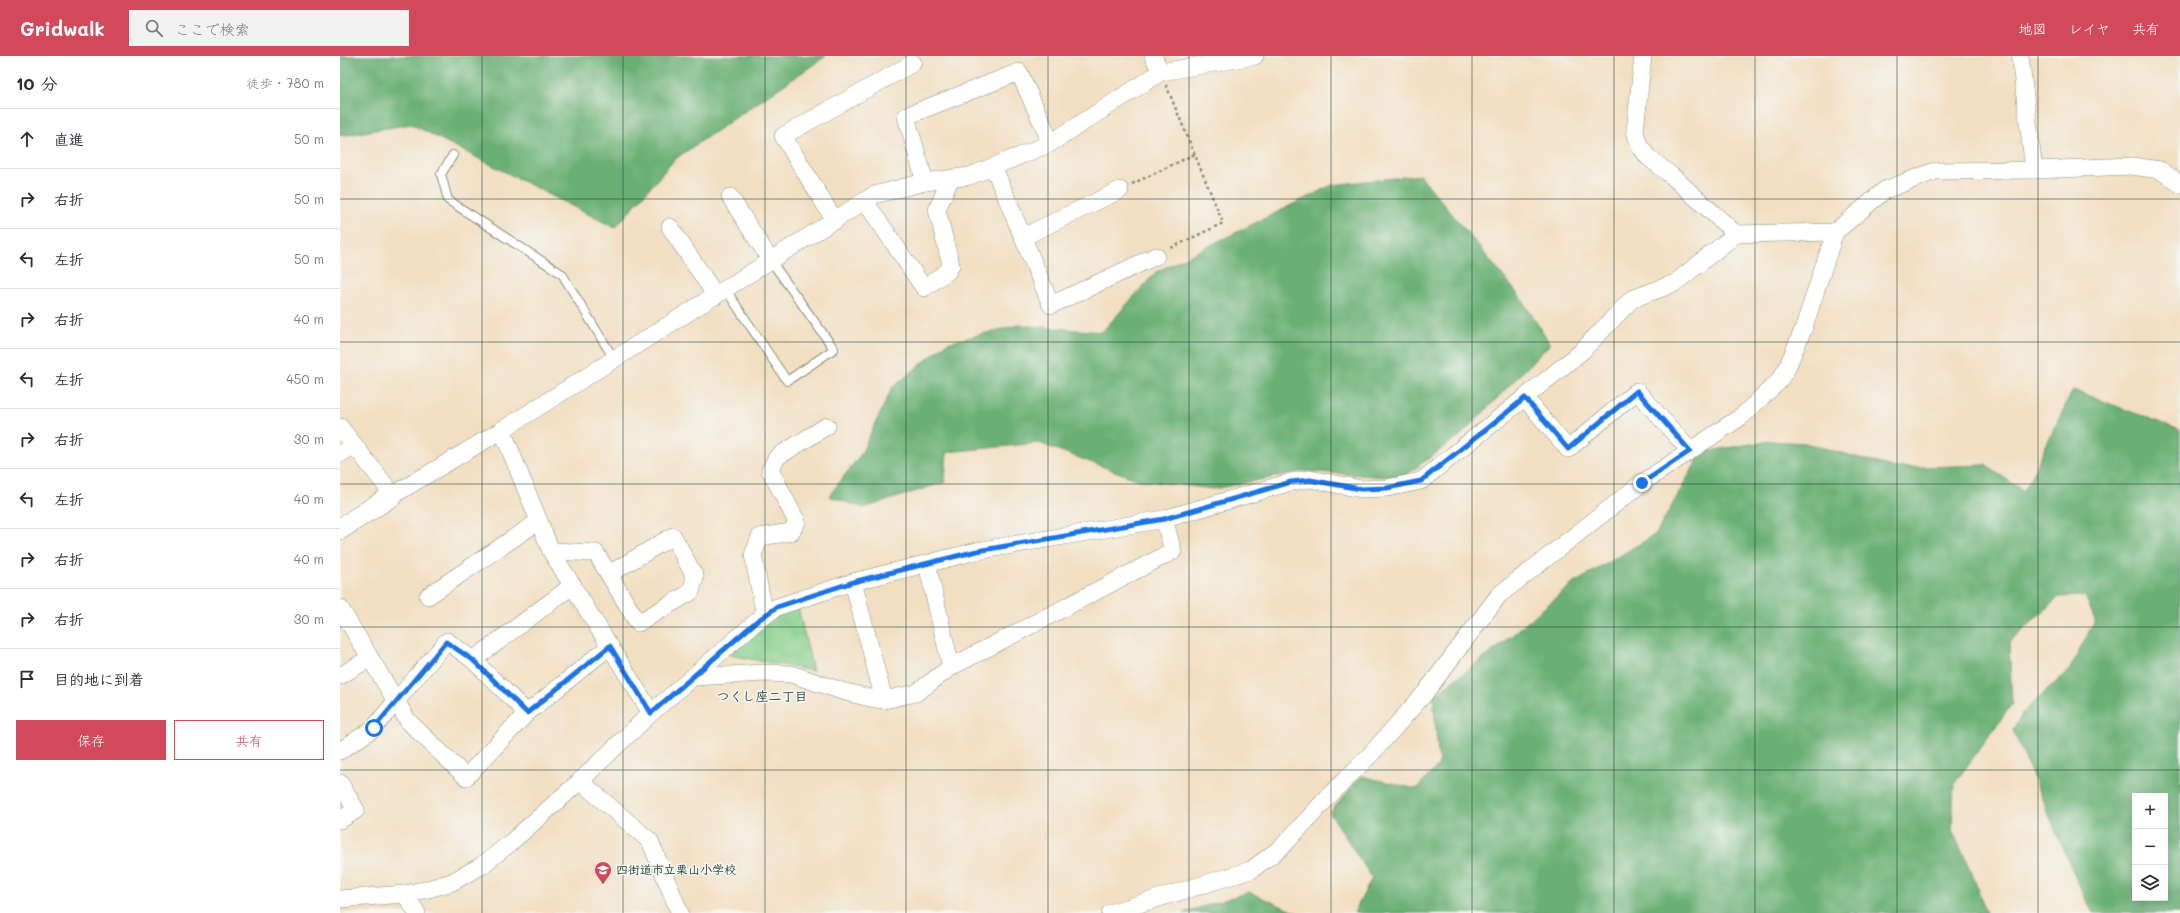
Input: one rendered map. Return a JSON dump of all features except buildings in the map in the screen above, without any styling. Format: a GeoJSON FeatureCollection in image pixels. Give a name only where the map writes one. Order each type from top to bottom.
{"type":"FeatureCollection","features":[{"type":"Feature","properties":{"kind":"street"},"geometry":{"type":"LineString","coordinates":[[1153,56],[1161,72]]}},
{"type":"Feature","properties":{"kind":"street"},"geometry":{"type":"LineString","coordinates":[[340,529],[393,495],[502,430],[772,261],[874,195],[925,182],[970,176],[994,168],[1051,143],[1161,72],[1255,56]]}},
{"type":"Feature","properties":{"kind":"street"},"geometry":{"type":"LineString","coordinates":[[1643,56],[1635,131],[1639,145],[1648,157],[1736,234]]}},
{"type":"Feature","properties":{"kind":"street"},"geometry":{"type":"LineString","coordinates":[[2020,56],[2034,170]]}},
{"type":"Feature","properties":{"kind":"street"},"geometry":{"type":"LineString","coordinates":[[834,221],[783,136],[914,63]]}},
{"type":"Feature","properties":{"kind":"street"},"geometry":{"type":"LineString","coordinates":[[925,182],[906,116],[1019,72],[1051,143]]}},
{"type":"Feature","properties":{"kind":"street"},"geometry":{"type":"LineString","coordinates":[[1110,913],[1251,870],[1282,847],[1326,798],[1372,754],[1425,693],[1498,595],[1642,483],[1742,416],[1778,382],[1786,370],[1802,330],[1835,232],[1885,190],[1935,171],[2034,170],[2132,166],[2160,170],[2180,184]]}},
{"type":"Feature","properties":{"kind":"street"},"geometry":{"type":"LineString","coordinates":[[994,168],[1051,305],[1156,256]]}},
{"type":"Feature","properties":{"kind":"street"},"geometry":{"type":"LineString","coordinates":[[865,201],[924,288],[948,271],[951,265],[937,210],[950,179]]}},
{"type":"Feature","properties":{"kind":"street"},"geometry":{"type":"LineString","coordinates":[[1023,237],[1120,190]]}},
{"type":"Feature","properties":{"kind":"street"},"geometry":{"type":"LineString","coordinates":[[730,197],[772,261]]}},
{"type":"Feature","properties":{"kind":"street"},"geometry":{"type":"LineString","coordinates":[[670,227],[721,293]]}},
{"type":"Feature","properties":{"kind":"street"},"geometry":{"type":"LineString","coordinates":[[340,899],[405,894],[452,882],[481,866],[509,844],[580,781],[651,713],[777,607],[853,582],[977,551],[1164,519],[1291,482],[1310,480],[1361,489],[1387,488],[1421,481],[1581,352],[1632,299],[1675,283],[1736,234],[1835,232]]}},
{"type":"Feature","properties":{"kind":"street"},"geometry":{"type":"LineString","coordinates":[[1525,398],[1568,449],[1637,391],[1690,451]]}},
{"type":"Feature","properties":{"kind":"street"},"geometry":{"type":"LineString","coordinates":[[765,616],[753,555],[760,537],[790,532],[797,522],[770,470],[777,457],[827,426]]}},
{"type":"Feature","properties":{"kind":"street"},"geometry":{"type":"LineString","coordinates":[[340,427],[347,450],[393,495]]}},
{"type":"Feature","properties":{"kind":"street"},"geometry":{"type":"LineString","coordinates":[[502,430],[552,551],[651,713]]}},
{"type":"Feature","properties":{"kind":"street"},"geometry":{"type":"LineString","coordinates":[[694,677],[764,673],[791,674],[842,691],[884,700],[916,693],[951,667],[1173,551],[1164,519]]}},
{"type":"Feature","properties":{"kind":"street"},"geometry":{"type":"LineString","coordinates":[[428,596],[539,521]]}},
{"type":"Feature","properties":{"kind":"street"},"geometry":{"type":"LineString","coordinates":[[552,551],[596,553],[638,623],[690,592],[695,577],[673,536],[609,574]]}},
{"type":"Feature","properties":{"kind":"street"},"geometry":{"type":"LineString","coordinates":[[927,564],[951,667]]}},
{"type":"Feature","properties":{"kind":"street"},"geometry":{"type":"LineString","coordinates":[[853,582],[884,700]]}},
{"type":"Feature","properties":{"kind":"street"},"geometry":{"type":"LineString","coordinates":[[473,660],[573,585]]}},
{"type":"Feature","properties":{"kind":"street"},"geometry":{"type":"LineString","coordinates":[[340,608],[408,721],[466,777],[527,713],[610,646]]}},
{"type":"Feature","properties":{"kind":"street"},"geometry":{"type":"LineString","coordinates":[[340,751],[374,728],[446,642],[473,660],[527,713]]}},
{"type":"Feature","properties":{"kind":"street"},"geometry":{"type":"LineString","coordinates":[[340,676],[370,658]]}},
{"type":"Feature","properties":{"kind":"street"},"geometry":{"type":"LineString","coordinates":[[580,781],[650,842],[680,913]]}},
{"type":"Feature","properties":{"kind":"street"},"geometry":{"type":"LineString","coordinates":[[340,783],[356,810],[340,820]]}},
{"type":"Feature","properties":{"kind":"street"},"geometry":{"type":"LineString","coordinates":[[405,894],[417,913]]}},
{"type":"Feature","properties":{"kind":"lane"},"geometry":{"type":"LineString","coordinates":[[453,155],[441,174],[448,200],[562,274],[614,359]]}},
{"type":"Feature","properties":{"kind":"lane"},"geometry":{"type":"LineString","coordinates":[[721,293],[787,381],[834,349],[772,261]]}},
{"type":"Feature","properties":{"kind":"path"},"geometry":{"type":"LineString","coordinates":[[1156,256],[1223,223],[1161,72]]}},
{"type":"Feature","properties":{"kind":"path"},"geometry":{"type":"LineString","coordinates":[[1120,190],[1195,154]]}},
{"type":"Feature","properties":{"kind":"green space"},"geometry":{"type":"Polygon","coordinates":[[[340,56],[826,56],[675,159],[615,228],[411,124],[340,136],[340,56]]]}},
{"type":"Feature","properties":{"kind":"green space"},"geometry":{"type":"Polygon","coordinates":[[[1420,175],[1521,298],[1550,344],[1463,433],[1402,478],[1304,471],[1214,489],[1139,480],[1039,443],[947,452],[945,482],[864,508],[829,496],[861,454],[892,388],[947,343],[1018,325],[1102,332],[1156,272],[1332,185],[1420,175]]]}},
{"type":"Feature","properties":{"kind":"green space"},"geometry":{"type":"Polygon","coordinates":[[[2073,390],[2180,430],[2180,913],[2094,913],[2083,895],[2013,730],[2023,713],[2070,669],[2095,620],[2085,596],[2059,597],[2009,642],[2012,704],[1954,784],[1952,831],[1970,867],[1986,913],[1354,913],[1372,878],[1330,813],[1361,776],[1416,789],[1439,765],[1433,696],[1497,648],[1571,585],[1656,534],[1702,452],[1770,441],[1805,443],[1896,468],[1985,465],[2024,491],[2073,390]]]}},
{"type":"Feature","properties":{"kind":"green space"},"geometry":{"type":"Polygon","coordinates":[[[798,607],[813,671],[730,655],[769,621],[798,607]]]}},
{"type":"Feature","properties":{"kind":"green space"},"geometry":{"type":"Polygon","coordinates":[[[1249,892],[1297,913],[1183,913],[1249,892]]]}},
{"type":"Feature","properties":{"kind":"place","name":"四街道市立栗山小学校"},"geometry":{"type":"Point","coordinates":[603,885]}},
{"type":"Feature","properties":{"kind":"district","name":"つくし座二丁目"},"geometry":{"type":"Point","coordinates":[762,696]}},
{"type":"Feature","properties":{"kind":"route"},"geometry":{"type":"LineString","coordinates":[[374,728],[446,642],[473,660],[527,713],[610,646],[651,713],[757,621],[777,607],[853,582],[977,551],[1164,519],[1291,482],[1310,480],[1361,489],[1387,488],[1421,481],[1443,465],[1525,398],[1568,449],[1637,391],[1690,451],[1642,483]]}}]}
